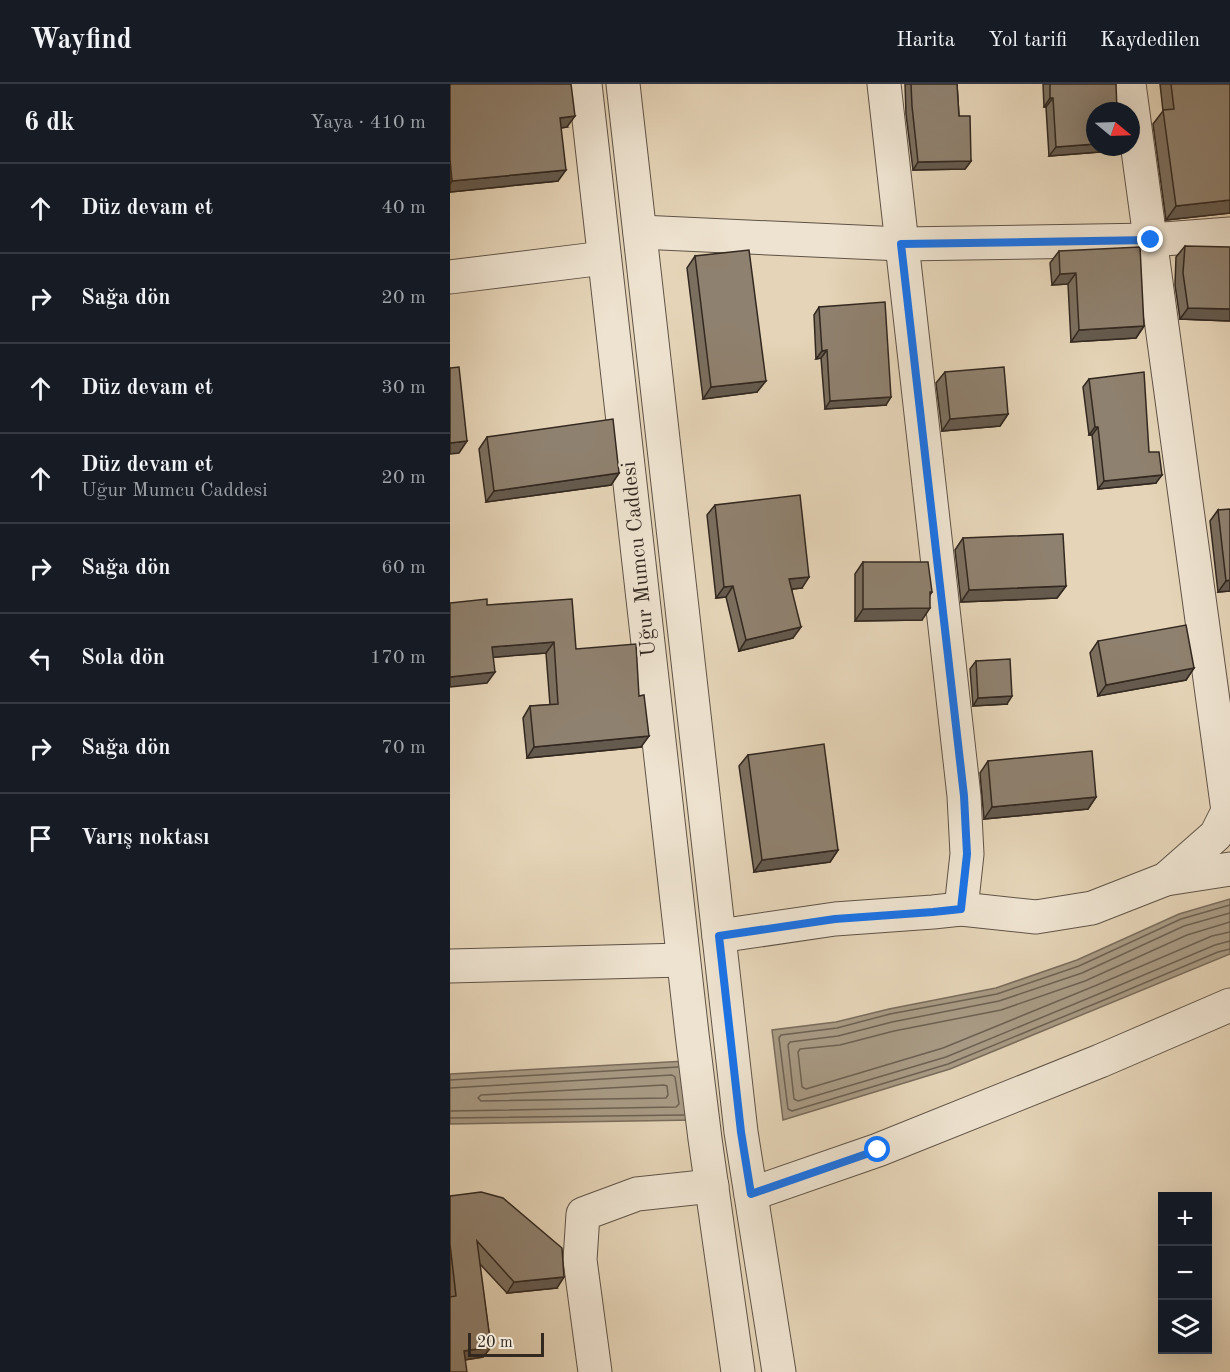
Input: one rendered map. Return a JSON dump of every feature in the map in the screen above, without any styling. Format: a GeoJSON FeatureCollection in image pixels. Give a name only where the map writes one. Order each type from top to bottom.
{"type":"FeatureCollection","features":[{"type":"Feature","properties":{"kind":"street","name":"Uğur Mumcu Caddesi"},"geometry":{"type":"LineString","coordinates":[[585,84],[683,960],[705,1139],[738,1372]]}},
{"type":"Feature","properties":{"kind":"street","name":"Uğur Mumcu Caddesi"},"geometry":{"type":"LineString","coordinates":[[623,84],[741,1132],[779,1372]]}},
{"type":"Feature","properties":{"kind":"street"},"geometry":{"type":"LineString","coordinates":[[884,84],[964,796],[967,854],[961,909]]}},
{"type":"Feature","properties":{"kind":"street"},"geometry":{"type":"LineString","coordinates":[[1129,84],[1227,783],[1228,811],[1216,835],[1166,879]]}},
{"type":"Feature","properties":{"kind":"street"},"geometry":{"type":"LineString","coordinates":[[640,232],[901,244],[1151,240],[1230,234]]}},
{"type":"Feature","properties":{"kind":"street"},"geometry":{"type":"LineString","coordinates":[[450,277],[604,258]]}},
{"type":"Feature","properties":{"kind":"street"},"geometry":{"type":"LineString","coordinates":[[719,936],[835,919],[961,909],[1036,917],[1092,908],[1166,879],[1230,869]]}},
{"type":"Feature","properties":{"kind":"street"},"geometry":{"type":"LineString","coordinates":[[450,966],[683,960]]}},
{"type":"Feature","properties":{"kind":"street"},"geometry":{"type":"LineString","coordinates":[[751,1194],[878,1150],[1230,1005]]}},
{"type":"Feature","properties":{"kind":"street"},"geometry":{"type":"LineString","coordinates":[[595,1372],[580,1260],[583,1214],[637,1194],[712,1186]]}},
{"type":"Feature","properties":{"kind":"water"},"geometry":{"type":"Polygon","coordinates":[[[1230,899],[1230,954],[950,1069],[783,1120],[772,1030],[836,1022],[996,988],[1077,960],[1179,914],[1230,899]]]}},
{"type":"Feature","properties":{"kind":"water"},"geometry":{"type":"Polygon","coordinates":[[[686,1061],[695,1120],[450,1124],[450,1074],[686,1061]]]}},
{"type":"Feature","properties":{"kind":"building"},"geometry":{"type":"Polygon","coordinates":[[[450,84],[571,84],[575,116],[560,118],[566,170],[452,181],[450,84]]]}},
{"type":"Feature","properties":{"kind":"building"},"geometry":{"type":"Polygon","coordinates":[[[911,84],[957,84],[959,116],[970,116],[971,161],[918,162],[911,84]]]}},
{"type":"Feature","properties":{"kind":"building"},"geometry":{"type":"Polygon","coordinates":[[[1050,84],[1116,84],[1117,102],[1086,102],[1086,145],[1056,147],[1053,98],[1050,98],[1050,84]]]}},
{"type":"Feature","properties":{"kind":"building"},"geometry":{"type":"Polygon","coordinates":[[[1171,84],[1230,84],[1230,200],[1176,206],[1163,110],[1174,109],[1171,84]]]}},
{"type":"Feature","properties":{"kind":"building"},"geometry":{"type":"Polygon","coordinates":[[[1185,246],[1230,247],[1230,309],[1188,308],[1183,273],[1185,246]]]}},
{"type":"Feature","properties":{"kind":"building"},"geometry":{"type":"Polygon","coordinates":[[[1140,247],[1144,326],[1079,330],[1076,273],[1060,274],[1059,251],[1140,247]]]}},
{"type":"Feature","properties":{"kind":"building"},"geometry":{"type":"Polygon","coordinates":[[[749,250],[766,381],[711,387],[695,256],[749,250]]]}},
{"type":"Feature","properties":{"kind":"building"},"geometry":{"type":"Polygon","coordinates":[[[885,302],[891,397],[830,401],[827,350],[822,351],[819,307],[885,302]]]}},
{"type":"Feature","properties":{"kind":"building"},"geometry":{"type":"Polygon","coordinates":[[[459,367],[467,441],[450,443],[450,368],[459,367]]]}},
{"type":"Feature","properties":{"kind":"building"},"geometry":{"type":"Polygon","coordinates":[[[1004,367],[1008,414],[950,419],[945,372],[1004,367]]]}},
{"type":"Feature","properties":{"kind":"building"},"geometry":{"type":"Polygon","coordinates":[[[1144,372],[1149,452],[1159,452],[1162,475],[1104,481],[1098,427],[1095,427],[1089,379],[1144,372]]]}},
{"type":"Feature","properties":{"kind":"building"},"geometry":{"type":"Polygon","coordinates":[[[613,419],[619,473],[494,491],[487,437],[613,419]]]}},
{"type":"Feature","properties":{"kind":"building"},"geometry":{"type":"Polygon","coordinates":[[[800,495],[809,577],[789,579],[801,627],[746,640],[733,586],[724,587],[715,505],[800,495]]]}},
{"type":"Feature","properties":{"kind":"building"},"geometry":{"type":"Polygon","coordinates":[[[1230,509],[1230,580],[1226,581],[1218,510],[1230,509]]]}},
{"type":"Feature","properties":{"kind":"building"},"geometry":{"type":"Polygon","coordinates":[[[1063,534],[1066,586],[969,590],[963,538],[1063,534]]]}},
{"type":"Feature","properties":{"kind":"building"},"geometry":{"type":"Polygon","coordinates":[[[863,562],[928,562],[932,592],[930,592],[930,608],[863,609],[863,562]]]}},
{"type":"Feature","properties":{"kind":"building"},"geometry":{"type":"Polygon","coordinates":[[[487,599],[487,605],[572,599],[576,649],[636,644],[639,696],[644,695],[649,736],[534,747],[530,706],[558,704],[554,642],[492,647],[495,672],[450,677],[450,603],[487,599]]]}},
{"type":"Feature","properties":{"kind":"building"},"geometry":{"type":"Polygon","coordinates":[[[1186,625],[1194,668],[1106,685],[1098,641],[1186,625]]]}},
{"type":"Feature","properties":{"kind":"building"},"geometry":{"type":"Polygon","coordinates":[[[1010,659],[1012,696],[978,698],[976,661],[1010,659]]]}},
{"type":"Feature","properties":{"kind":"building"},"geometry":{"type":"Polygon","coordinates":[[[824,744],[838,850],[762,860],[748,755],[824,744]]]}},
{"type":"Feature","properties":{"kind":"building"},"geometry":{"type":"Polygon","coordinates":[[[1092,751],[1096,797],[992,807],[988,761],[1092,751]]]}},
{"type":"Feature","properties":{"kind":"building"},"geometry":{"type":"Polygon","coordinates":[[[481,1192],[503,1198],[562,1248],[564,1277],[514,1282],[477,1241],[491,1347],[464,1351],[467,1372],[450,1372],[450,1297],[456,1296],[450,1244],[450,1196],[481,1192]]]}},
{"type":"Feature","properties":{"kind":"route"},"geometry":{"type":"LineString","coordinates":[[878,1150],[751,1194],[741,1132],[719,936],[835,919],[961,909],[967,854],[964,796],[901,244],[1151,240]]}}]}
